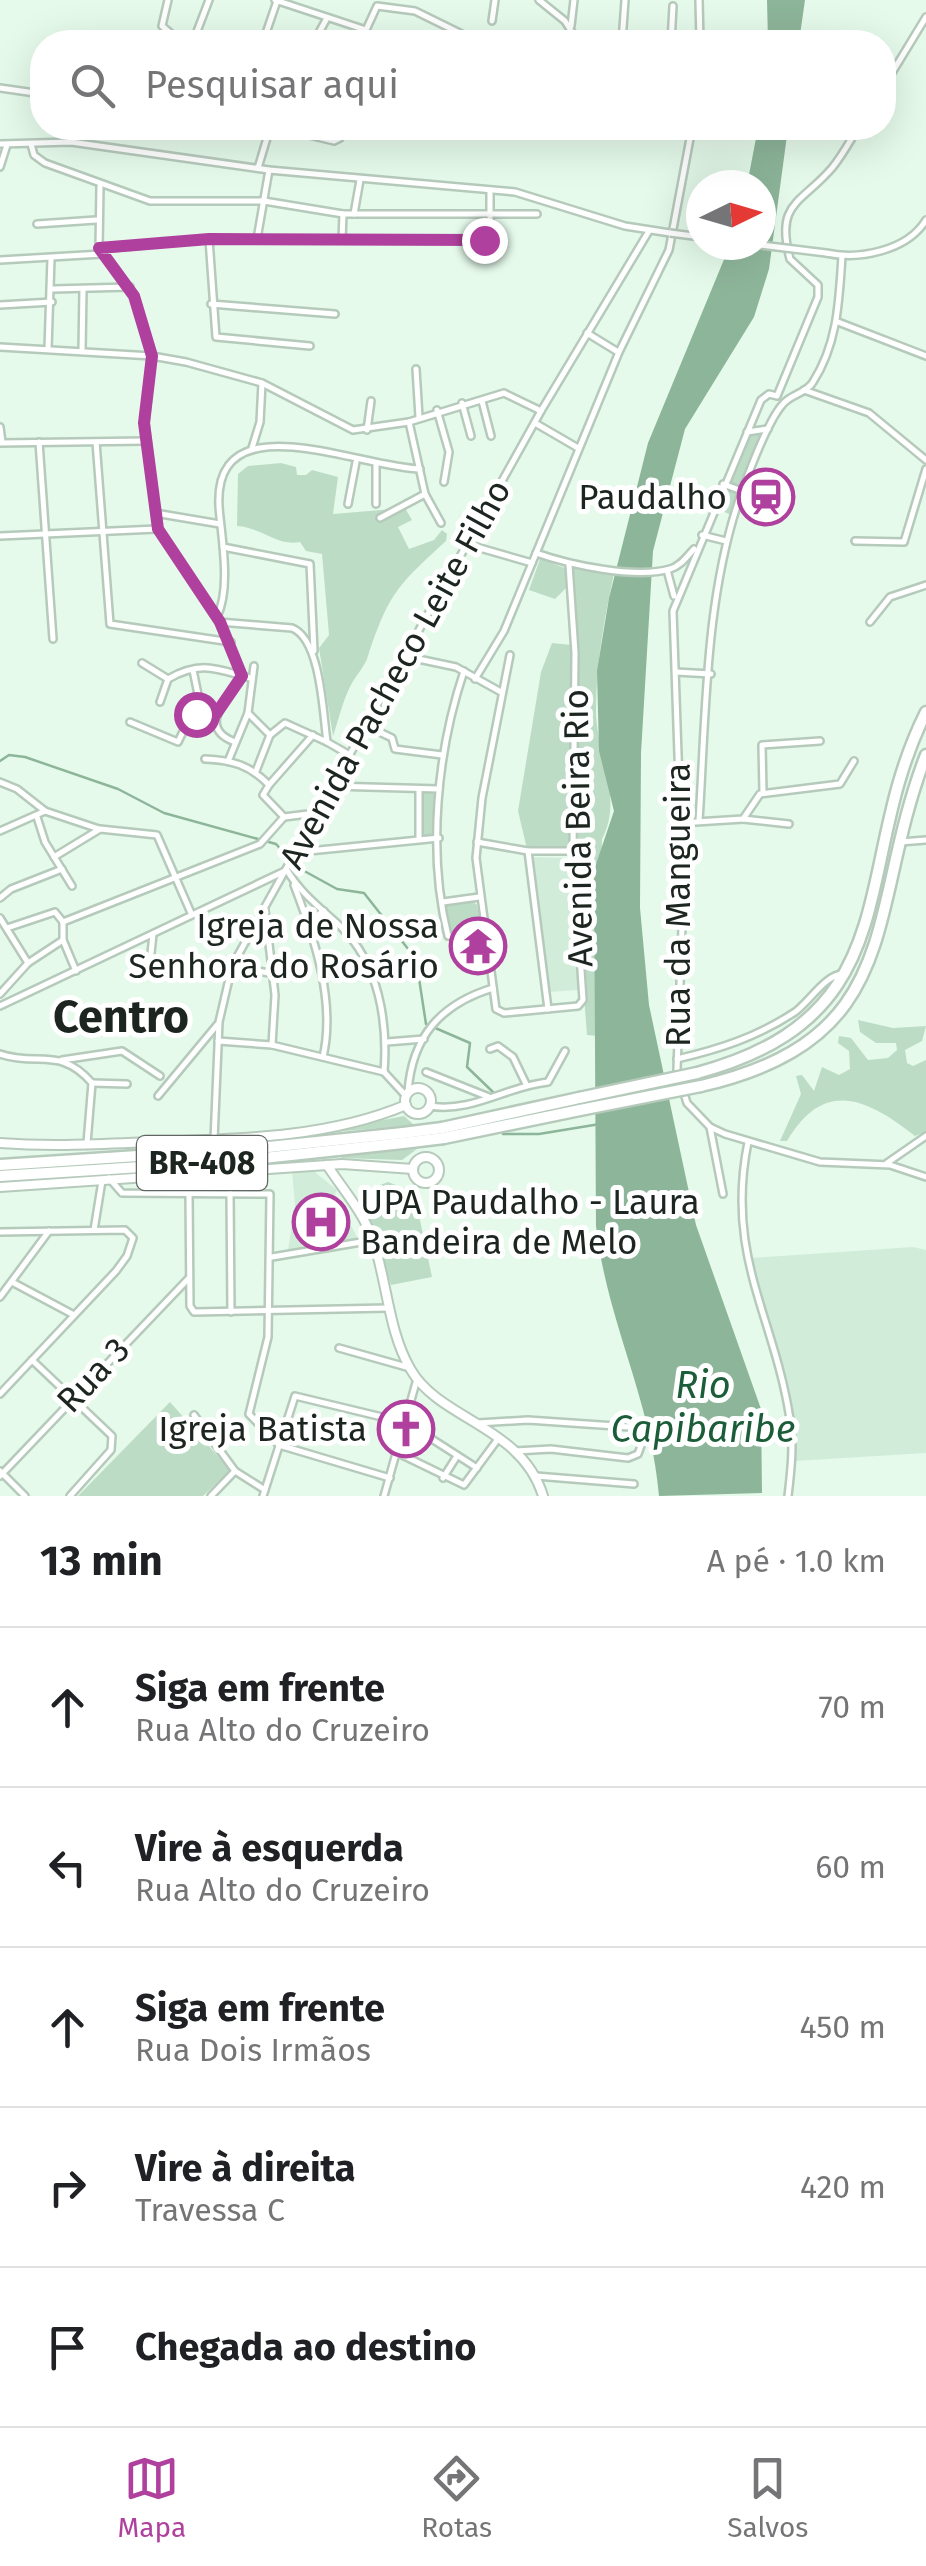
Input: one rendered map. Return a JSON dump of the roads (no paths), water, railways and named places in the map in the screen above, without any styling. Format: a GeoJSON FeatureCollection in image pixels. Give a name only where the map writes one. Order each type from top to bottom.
{"type":"FeatureCollection","features":[{"type":"Feature","properties":{"kind":"highway","name":"BR-408"},"geometry":{"type":"LineString","coordinates":[[0,1176],[235,1161],[443,1133],[580,1104],[746,1058],[809,1016],[844,974],[873,908],[894,794],[926,712]]}},
{"type":"Feature","properties":{"kind":"highway","name":"BR-408"},"geometry":{"type":"LineString","coordinates":[[580,1104],[701,1086],[750,1073],[773,1064],[823,1031],[864,976],[884,923],[900,842],[926,755]]}},
{"type":"Feature","properties":{"kind":"highway","name":"BR-408"},"geometry":{"type":"LineString","coordinates":[[0,1165],[403,1138]]}},
{"type":"Feature","properties":{"kind":"main road"},"geometry":{"type":"LineString","coordinates":[[0,1143],[87,1146],[214,1140],[325,1128],[370,1119],[423,1089],[429,1094],[429,1106],[420,1113]]}},
{"type":"Feature","properties":{"kind":"main road"},"geometry":{"type":"LineString","coordinates":[[406,1098],[420,1113],[424,1157],[413,1169]]}},
{"type":"Feature","properties":{"kind":"main road"},"geometry":{"type":"LineString","coordinates":[[413,1169],[422,1183],[434,1180],[438,1165],[424,1157]]}},
{"type":"Feature","properties":{"kind":"main road"},"geometry":{"type":"LineString","coordinates":[[0,1186],[327,1165],[413,1169]]}},
{"type":"Feature","properties":{"kind":"main road"},"geometry":{"type":"LineString","coordinates":[[327,1165],[373,1240],[410,1368],[417,1378],[515,1451],[536,1476],[542,1496]]}},
{"type":"Feature","properties":{"kind":"street"},"geometry":{"type":"LineString","coordinates":[[167,30],[162,26],[168,0]]}},
{"type":"Feature","properties":{"kind":"street"},"geometry":{"type":"LineString","coordinates":[[198,30],[209,0]]}},
{"type":"Feature","properties":{"kind":"street"},"geometry":{"type":"LineString","coordinates":[[267,30],[276,0],[366,30],[375,8],[382,6],[437,20],[456,30]]}},
{"type":"Feature","properties":{"kind":"street"},"geometry":{"type":"LineString","coordinates":[[492,21],[495,0]]}},
{"type":"Feature","properties":{"kind":"street"},"geometry":{"type":"LineString","coordinates":[[539,0],[571,29]]}},
{"type":"Feature","properties":{"kind":"street"},"geometry":{"type":"LineString","coordinates":[[571,29],[574,0]]}},
{"type":"Feature","properties":{"kind":"street"},"geometry":{"type":"LineString","coordinates":[[623,30],[625,0]]}},
{"type":"Feature","properties":{"kind":"street"},"geometry":{"type":"LineString","coordinates":[[699,0],[700,30]]}},
{"type":"Feature","properties":{"kind":"street"},"geometry":{"type":"LineString","coordinates":[[672,30],[673,6]]}},
{"type":"Feature","properties":{"kind":"street"},"geometry":{"type":"LineString","coordinates":[[896,62],[926,17]]}},
{"type":"Feature","properties":{"kind":"street"},"geometry":{"type":"LineString","coordinates":[[320,30],[327,18]]}},
{"type":"Feature","properties":{"kind":"street"},"geometry":{"type":"LineString","coordinates":[[0,88],[30,92]]}},
{"type":"Feature","properties":{"kind":"street"},"geometry":{"type":"LineString","coordinates":[[258,168],[266,140]]}},
{"type":"Feature","properties":{"kind":"street"},"geometry":{"type":"LineString","coordinates":[[475,679],[504,631],[619,352],[669,250],[690,140]]}},
{"type":"Feature","properties":{"kind":"street"},"geometry":{"type":"LineString","coordinates":[[781,405],[777,396],[815,307],[818,285],[790,259],[786,214],[792,203],[834,166],[850,140]]}},
{"type":"Feature","properties":{"kind":"street"},"geometry":{"type":"LineString","coordinates":[[0,167],[4,144],[71,142],[269,170],[525,195],[649,231],[686,235]]}},
{"type":"Feature","properties":{"kind":"street"},"geometry":{"type":"LineString","coordinates":[[30,144],[40,161],[150,201],[264,201],[343,214],[537,214]]}},
{"type":"Feature","properties":{"kind":"street"},"geometry":{"type":"LineString","coordinates":[[257,238],[269,170]]}},
{"type":"Feature","properties":{"kind":"street"},"geometry":{"type":"LineString","coordinates":[[354,214],[360,180]]}},
{"type":"Feature","properties":{"kind":"street"},"geometry":{"type":"LineString","coordinates":[[100,186],[96,220],[101,251],[130,287],[152,356],[146,441],[158,529],[218,620],[246,677],[248,713],[229,760]]}},
{"type":"Feature","properties":{"kind":"street"},"geometry":{"type":"LineString","coordinates":[[0,260],[51,258],[209,239],[484,240],[490,234],[490,190]]}},
{"type":"Feature","properties":{"kind":"street"},"geometry":{"type":"LineString","coordinates":[[342,240],[343,214]]}},
{"type":"Feature","properties":{"kind":"street"},"geometry":{"type":"LineString","coordinates":[[36,224],[96,220]]}},
{"type":"Feature","properties":{"kind":"street"},"geometry":{"type":"LineString","coordinates":[[776,247],[842,256],[894,245],[917,232],[926,220]]}},
{"type":"Feature","properties":{"kind":"street","name":"Avenida Pacheco Leite Filho"},"geometry":{"type":"LineString","coordinates":[[214,1140],[219,1022],[232,966],[299,852],[348,755],[541,411],[649,231]]}},
{"type":"Feature","properties":{"kind":"street"},"geometry":{"type":"LineString","coordinates":[[209,239],[216,337],[310,346]]}},
{"type":"Feature","properties":{"kind":"street"},"geometry":{"type":"LineString","coordinates":[[700,821],[726,542],[742,492],[781,405],[814,380],[838,322],[842,256]]}},
{"type":"Feature","properties":{"kind":"street"},"geometry":{"type":"LineString","coordinates":[[48,350],[53,302],[51,258]]}},
{"type":"Feature","properties":{"kind":"street"},"geometry":{"type":"LineString","coordinates":[[53,289],[130,287]]}},
{"type":"Feature","properties":{"kind":"street"},"geometry":{"type":"LineString","coordinates":[[82,352],[83,289]]}},
{"type":"Feature","properties":{"kind":"street"},"geometry":{"type":"LineString","coordinates":[[0,305],[53,302]]}},
{"type":"Feature","properties":{"kind":"street"},"geometry":{"type":"LineString","coordinates":[[211,304],[335,314]]}},
{"type":"Feature","properties":{"kind":"street"},"geometry":{"type":"LineString","coordinates":[[838,322],[926,356]]}},
{"type":"Feature","properties":{"kind":"street"},"geometry":{"type":"LineString","coordinates":[[586,332],[619,352]]}},
{"type":"Feature","properties":{"kind":"street"},"geometry":{"type":"LineString","coordinates":[[0,347],[152,356],[262,384],[308,404],[333,424],[367,430],[409,422],[437,410],[506,393],[541,411]]}},
{"type":"Feature","properties":{"kind":"street"},"geometry":{"type":"LineString","coordinates":[[416,369],[420,418]]}},
{"type":"Feature","properties":{"kind":"street"},"geometry":{"type":"LineString","coordinates":[[252,448],[260,422],[262,384]]}},
{"type":"Feature","properties":{"kind":"street"},"geometry":{"type":"LineString","coordinates":[[804,390],[869,413],[926,460]]}},
{"type":"Feature","properties":{"kind":"street"},"geometry":{"type":"LineString","coordinates":[[675,604],[747,432],[766,395],[777,396]]}},
{"type":"Feature","properties":{"kind":"street"},"geometry":{"type":"LineString","coordinates":[[367,430],[371,401]]}},
{"type":"Feature","properties":{"kind":"street"},"geometry":{"type":"LineString","coordinates":[[482,401],[491,436]]}},
{"type":"Feature","properties":{"kind":"street"},"geometry":{"type":"LineString","coordinates":[[462,404],[471,436]]}},
{"type":"Feature","properties":{"kind":"street"},"geometry":{"type":"LineString","coordinates":[[437,410],[449,452],[444,482]]}},
{"type":"Feature","properties":{"kind":"street"},"geometry":{"type":"LineString","coordinates":[[409,422],[425,494],[441,523]]}},
{"type":"Feature","properties":{"kind":"street"},"geometry":{"type":"LineString","coordinates":[[535,423],[578,448]]}},
{"type":"Feature","properties":{"kind":"street"},"geometry":{"type":"LineString","coordinates":[[0,427],[1,443],[146,441]]}},
{"type":"Feature","properties":{"kind":"street"},"geometry":{"type":"LineString","coordinates":[[747,432],[770,429]]}},
{"type":"Feature","properties":{"kind":"street"},"geometry":{"type":"LineString","coordinates":[[39,442],[53,639]]}},
{"type":"Feature","properties":{"kind":"street"},"geometry":{"type":"LineString","coordinates":[[96,442],[110,622],[118,628],[230,642]]}},
{"type":"Feature","properties":{"kind":"street"},"geometry":{"type":"LineString","coordinates":[[218,620],[223,547],[218,484],[222,470],[252,448],[298,448],[420,469]]}},
{"type":"Feature","properties":{"kind":"street"},"geometry":{"type":"LineString","coordinates":[[348,504],[356,461]]}},
{"type":"Feature","properties":{"kind":"street"},"geometry":{"type":"LineString","coordinates":[[376,464],[376,504]]}},
{"type":"Feature","properties":{"kind":"street"},"geometry":{"type":"LineString","coordinates":[[855,540],[900,543],[906,538],[926,469]]}},
{"type":"Feature","properties":{"kind":"street"},"geometry":{"type":"LineString","coordinates":[[723,484],[742,492]]}},
{"type":"Feature","properties":{"kind":"street"},"geometry":{"type":"LineString","coordinates":[[380,518],[425,494]]}},
{"type":"Feature","properties":{"kind":"street"},"geometry":{"type":"LineString","coordinates":[[155,514],[220,524]]}},
{"type":"Feature","properties":{"kind":"street"},"geometry":{"type":"LineString","coordinates":[[0,536],[158,529]]}},
{"type":"Feature","properties":{"kind":"street"},"geometry":{"type":"LineString","coordinates":[[536,554],[569,565],[663,570],[680,564],[701,539]]}},
{"type":"Feature","properties":{"kind":"street"},"geometry":{"type":"LineString","coordinates":[[701,539],[726,542]]}},
{"type":"Feature","properties":{"kind":"street"},"geometry":{"type":"LineString","coordinates":[[466,544],[532,563]]}},
{"type":"Feature","properties":{"kind":"street"},"geometry":{"type":"LineString","coordinates":[[223,547],[310,564],[316,617],[314,656],[327,742]]}},
{"type":"Feature","properties":{"kind":"street","name":"Avenida Beira Rio"},"geometry":{"type":"LineString","coordinates":[[492,988],[497,1011],[578,1006],[584,1000],[574,850],[575,653],[569,565]]}},
{"type":"Feature","properties":{"kind":"street"},"geometry":{"type":"LineString","coordinates":[[663,570],[675,604]]}},
{"type":"Feature","properties":{"kind":"street"},"geometry":{"type":"LineString","coordinates":[[870,622],[890,597],[926,587]]}},
{"type":"Feature","properties":{"kind":"street","name":"Rua da Mangueira"},"geometry":{"type":"LineString","coordinates":[[675,604],[684,916],[677,1059],[683,1096],[710,1128]]}},
{"type":"Feature","properties":{"kind":"street"},"geometry":{"type":"LineString","coordinates":[[218,620],[297,629],[314,656]]}},
{"type":"Feature","properties":{"kind":"street"},"geometry":{"type":"LineString","coordinates":[[406,1098],[424,1039],[434,1022],[452,1003],[492,988],[478,897],[478,842],[510,655]]}},
{"type":"Feature","properties":{"kind":"street"},"geometry":{"type":"LineString","coordinates":[[404,656],[464,670],[501,692]]}},
{"type":"Feature","properties":{"kind":"street"},"geometry":{"type":"LineString","coordinates":[[142,663],[168,679]]}},
{"type":"Feature","properties":{"kind":"street"},"geometry":{"type":"LineString","coordinates":[[168,679],[216,665],[246,677]]}},
{"type":"Feature","properties":{"kind":"street"},"geometry":{"type":"LineString","coordinates":[[235,742],[218,733],[216,714],[254,666]]}},
{"type":"Feature","properties":{"kind":"street"},"geometry":{"type":"LineString","coordinates":[[193,670],[202,714]]}},
{"type":"Feature","properties":{"kind":"street"},"geometry":{"type":"LineString","coordinates":[[464,670],[442,754],[442,902],[448,936],[484,938]]}},
{"type":"Feature","properties":{"kind":"street"},"geometry":{"type":"LineString","coordinates":[[676,672],[711,674]]}},
{"type":"Feature","properties":{"kind":"street"},"geometry":{"type":"LineString","coordinates":[[160,702],[168,679]]}},
{"type":"Feature","properties":{"kind":"street"},"geometry":{"type":"LineString","coordinates":[[248,713],[270,735]]}},
{"type":"Feature","properties":{"kind":"street"},"geometry":{"type":"LineString","coordinates":[[130,722],[177,742],[191,715],[216,714]]}},
{"type":"Feature","properties":{"kind":"street"},"geometry":{"type":"LineString","coordinates":[[256,771],[270,735],[287,722],[348,755]]}},
{"type":"Feature","properties":{"kind":"street"},"geometry":{"type":"LineString","coordinates":[[365,725],[392,738],[395,749],[442,754]]}},
{"type":"Feature","properties":{"kind":"street"},"geometry":{"type":"LineString","coordinates":[[284,817],[263,794],[313,735]]}},
{"type":"Feature","properties":{"kind":"street"},"geometry":{"type":"LineString","coordinates":[[763,794],[762,744],[820,740]]}},
{"type":"Feature","properties":{"kind":"street"},"geometry":{"type":"LineString","coordinates":[[205,759],[229,760],[256,771],[269,785]]}},
{"type":"Feature","properties":{"kind":"street"},"geometry":{"type":"LineString","coordinates":[[742,820],[754,799],[763,794],[840,784],[854,762]]}},
{"type":"Feature","properties":{"kind":"street"},"geometry":{"type":"LineString","coordinates":[[0,782],[18,789],[45,811],[100,829],[158,836],[192,914]]}},
{"type":"Feature","properties":{"kind":"street"},"geometry":{"type":"LineString","coordinates":[[331,786],[439,789]]}},
{"type":"Feature","properties":{"kind":"street"},"geometry":{"type":"LineString","coordinates":[[419,789],[419,838]]}},
{"type":"Feature","properties":{"kind":"street"},"geometry":{"type":"LineString","coordinates":[[0,831],[45,811]]}},
{"type":"Feature","properties":{"kind":"street"},"geometry":{"type":"LineString","coordinates":[[63,922],[260,844],[284,817],[316,814]]}},
{"type":"Feature","properties":{"kind":"street"},"geometry":{"type":"LineString","coordinates":[[37,817],[72,886]]}},
{"type":"Feature","properties":{"kind":"street"},"geometry":{"type":"LineString","coordinates":[[680,823],[742,820],[789,824]]}},
{"type":"Feature","properties":{"kind":"street"},"geometry":{"type":"LineString","coordinates":[[54,857],[100,829]]}},
{"type":"Feature","properties":{"kind":"street"},"geometry":{"type":"LineString","coordinates":[[299,852],[439,838]]}},
{"type":"Feature","properties":{"kind":"street"},"geometry":{"type":"LineString","coordinates":[[900,842],[926,840]]}},
{"type":"Feature","properties":{"kind":"street"},"geometry":{"type":"LineString","coordinates":[[478,842],[528,851],[574,850]]}},
{"type":"Feature","properties":{"kind":"street"},"geometry":{"type":"LineString","coordinates":[[528,851],[548,1009]]}},
{"type":"Feature","properties":{"kind":"street"},"geometry":{"type":"LineString","coordinates":[[0,1006],[291,865],[292,880],[308,921],[328,1020],[323,1057]]}},
{"type":"Feature","properties":{"kind":"street"},"geometry":{"type":"LineString","coordinates":[[0,898],[11,889],[62,869]]}},
{"type":"Feature","properties":{"kind":"street"},"geometry":{"type":"LineString","coordinates":[[292,880],[369,964],[387,1042],[384,1072]]}},
{"type":"Feature","properties":{"kind":"street"},"geometry":{"type":"LineString","coordinates":[[442,902],[478,897]]}},
{"type":"Feature","properties":{"kind":"street"},"geometry":{"type":"LineString","coordinates":[[265,910],[274,974],[272,1045]]}},
{"type":"Feature","properties":{"kind":"street"},"geometry":{"type":"LineString","coordinates":[[308,921],[324,911]]}},
{"type":"Feature","properties":{"kind":"street"},"geometry":{"type":"LineString","coordinates":[[7,928],[55,912],[63,922],[62,940],[76,971]]}},
{"type":"Feature","properties":{"kind":"street"},"geometry":{"type":"LineString","coordinates":[[0,918],[28,963]]}},
{"type":"Feature","properties":{"kind":"street"},"geometry":{"type":"LineString","coordinates":[[153,934],[150,963],[227,977]]}},
{"type":"Feature","properties":{"kind":"street"},"geometry":{"type":"LineString","coordinates":[[0,994],[28,963],[62,940]]}},
{"type":"Feature","properties":{"kind":"street"},"geometry":{"type":"LineString","coordinates":[[232,966],[274,974]]}},
{"type":"Feature","properties":{"kind":"street"},"geometry":{"type":"LineString","coordinates":[[677,1059],[752,1038],[809,1001],[832,976],[844,974]]}},
{"type":"Feature","properties":{"kind":"street"},"geometry":{"type":"LineString","coordinates":[[158,1096],[219,1022]]}},
{"type":"Feature","properties":{"kind":"street"},"geometry":{"type":"LineString","coordinates":[[387,1042],[424,1039]]}},
{"type":"Feature","properties":{"kind":"street"},"geometry":{"type":"LineString","coordinates":[[218,1041],[272,1045],[384,1072],[406,1098]]}},
{"type":"Feature","properties":{"kind":"street"},"geometry":{"type":"LineString","coordinates":[[490,1050],[498,1046],[507,1051],[526,1084]]}},
{"type":"Feature","properties":{"kind":"street"},"geometry":{"type":"LineString","coordinates":[[0,1054],[27,1060],[44,1056],[61,1060],[122,1051],[160,1076]]}},
{"type":"Feature","properties":{"kind":"street"},"geometry":{"type":"LineString","coordinates":[[429,1106],[460,1107],[526,1084],[550,1080],[566,1051]]}},
{"type":"Feature","properties":{"kind":"street"},"geometry":{"type":"LineString","coordinates":[[61,1060],[92,1084],[127,1084]]}},
{"type":"Feature","properties":{"kind":"street"},"geometry":{"type":"LineString","coordinates":[[426,1072],[492,1098]]}},
{"type":"Feature","properties":{"kind":"street"},"geometry":{"type":"LineString","coordinates":[[87,1146],[92,1084]]}},
{"type":"Feature","properties":{"kind":"street"},"geometry":{"type":"LineString","coordinates":[[710,1128],[820,1162],[885,1165],[926,1177]]}},
{"type":"Feature","properties":{"kind":"street"},"geometry":{"type":"LineString","coordinates":[[710,1128],[724,1194]]}},
{"type":"Feature","properties":{"kind":"street"},"geometry":{"type":"LineString","coordinates":[[885,1165],[926,1136]]}},
{"type":"Feature","properties":{"kind":"street"},"geometry":{"type":"LineString","coordinates":[[748,1142],[741,1183],[747,1260],[788,1407],[792,1453],[788,1496]]}},
{"type":"Feature","properties":{"kind":"street"},"geometry":{"type":"LineString","coordinates":[[106,1178],[122,1193],[267,1193],[271,1198],[272,1256],[267,1349],[249,1414],[278,1445],[390,1478]]}},
{"type":"Feature","properties":{"kind":"street"},"geometry":{"type":"LineString","coordinates":[[94,1230],[106,1178]]}},
{"type":"Feature","properties":{"kind":"street"},"geometry":{"type":"LineString","coordinates":[[189,1193],[190,1306],[196,1312],[391,1308]]}},
{"type":"Feature","properties":{"kind":"street"},"geometry":{"type":"LineString","coordinates":[[230,1193],[231,1312]]}},
{"type":"Feature","properties":{"kind":"street"},"geometry":{"type":"LineString","coordinates":[[0,1297],[49,1231]]}},
{"type":"Feature","properties":{"kind":"street"},"geometry":{"type":"LineString","coordinates":[[0,1232],[128,1231],[133,1238],[128,1256],[0,1394]]}},
{"type":"Feature","properties":{"kind":"street"},"geometry":{"type":"LineString","coordinates":[[272,1256],[373,1240]]}},
{"type":"Feature","properties":{"kind":"street","name":"Rua 3"},"geometry":{"type":"LineString","coordinates":[[1,1474],[189,1278]]}},
{"type":"Feature","properties":{"kind":"street"},"geometry":{"type":"LineString","coordinates":[[12,1282],[74,1315]]}},
{"type":"Feature","properties":{"kind":"street"},"geometry":{"type":"LineString","coordinates":[[339,1348],[410,1368]]}},
{"type":"Feature","properties":{"kind":"street"},"geometry":{"type":"LineString","coordinates":[[32,1360],[110,1433],[113,1443],[70,1496]]}},
{"type":"Feature","properties":{"kind":"street"},"geometry":{"type":"LineString","coordinates":[[384,1496],[417,1378]]}},
{"type":"Feature","properties":{"kind":"street"},"geometry":{"type":"LineString","coordinates":[[194,1415],[235,1471],[264,1493],[292,1398],[299,1396],[407,1423],[478,1468]]}},
{"type":"Feature","properties":{"kind":"street"},"geometry":{"type":"LineString","coordinates":[[478,1423],[528,1420],[630,1427],[642,1443],[638,1454],[628,1458],[552,1450],[515,1451]]}},
{"type":"Feature","properties":{"kind":"street"},"geometry":{"type":"LineString","coordinates":[[398,1453],[444,1478],[466,1485],[498,1438]]}},
{"type":"Feature","properties":{"kind":"street"},"geometry":{"type":"LineString","coordinates":[[444,1478],[456,1456]]}},
{"type":"Feature","properties":{"kind":"street"},"geometry":{"type":"LineString","coordinates":[[211,1496],[235,1471]]}},
{"type":"Feature","properties":{"kind":"street"},"geometry":{"type":"LineString","coordinates":[[1,1474],[25,1496]]}},
{"type":"Feature","properties":{"kind":"street"},"geometry":{"type":"LineString","coordinates":[[536,1476],[634,1484]]}},
{"type":"Feature","properties":{"kind":"water"},"geometry":{"type":"Polygon","coordinates":[[[767,0],[805,0],[801,30],[768,30],[767,0]]]}},
{"type":"Feature","properties":{"kind":"water","name":"Rio Capibaribe"},"geometry":{"type":"Polygon","coordinates":[[[756,140],[786,140],[776,217],[776,170],[750,170],[756,140]]]}},
{"type":"Feature","properties":{"kind":"water","name":"Rio Capibaribe"},"geometry":{"type":"Polygon","coordinates":[[[724,260],[770,260],[754,317],[685,429],[653,551],[641,753],[640,908],[649,1005],[696,1225],[761,1409],[762,1493],[659,1496],[647,1426],[609,1295],[596,1226],[594,870],[614,811],[599,751],[597,671],[609,598],[648,443],[724,260]]]}},
{"type":"Feature","properties":{"kind":"waterway"},"geometry":{"type":"LineString","coordinates":[[0,761],[9,755],[25,757],[118,789],[164,813],[276,844],[297,867],[337,889],[364,893],[416,959],[426,1024],[470,1043],[467,1067],[494,1093]]}},
{"type":"Feature","properties":{"kind":"waterway"},"geometry":{"type":"LineString","coordinates":[[503,1134],[539,1134],[600,1124]]}},
{"type":"Feature","properties":{"kind":"place","name":"Paudalho"},"geometry":{"type":"Point","coordinates":[766,497]}},
{"type":"Feature","properties":{"kind":"place","name":"Igreja de Nossa Senhora do Rosário"},"geometry":{"type":"Point","coordinates":[478,946]}},
{"type":"Feature","properties":{"kind":"place","name":"UPA Paudalho - Laura Bandeira de Melo"},"geometry":{"type":"Point","coordinates":[321,1222]}},
{"type":"Feature","properties":{"kind":"place","name":"Igreja Batista"},"geometry":{"type":"Point","coordinates":[406,1429]}},
{"type":"Feature","properties":{"kind":"district","name":"Centro"},"geometry":{"type":"Point","coordinates":[121,1017]}}]}
